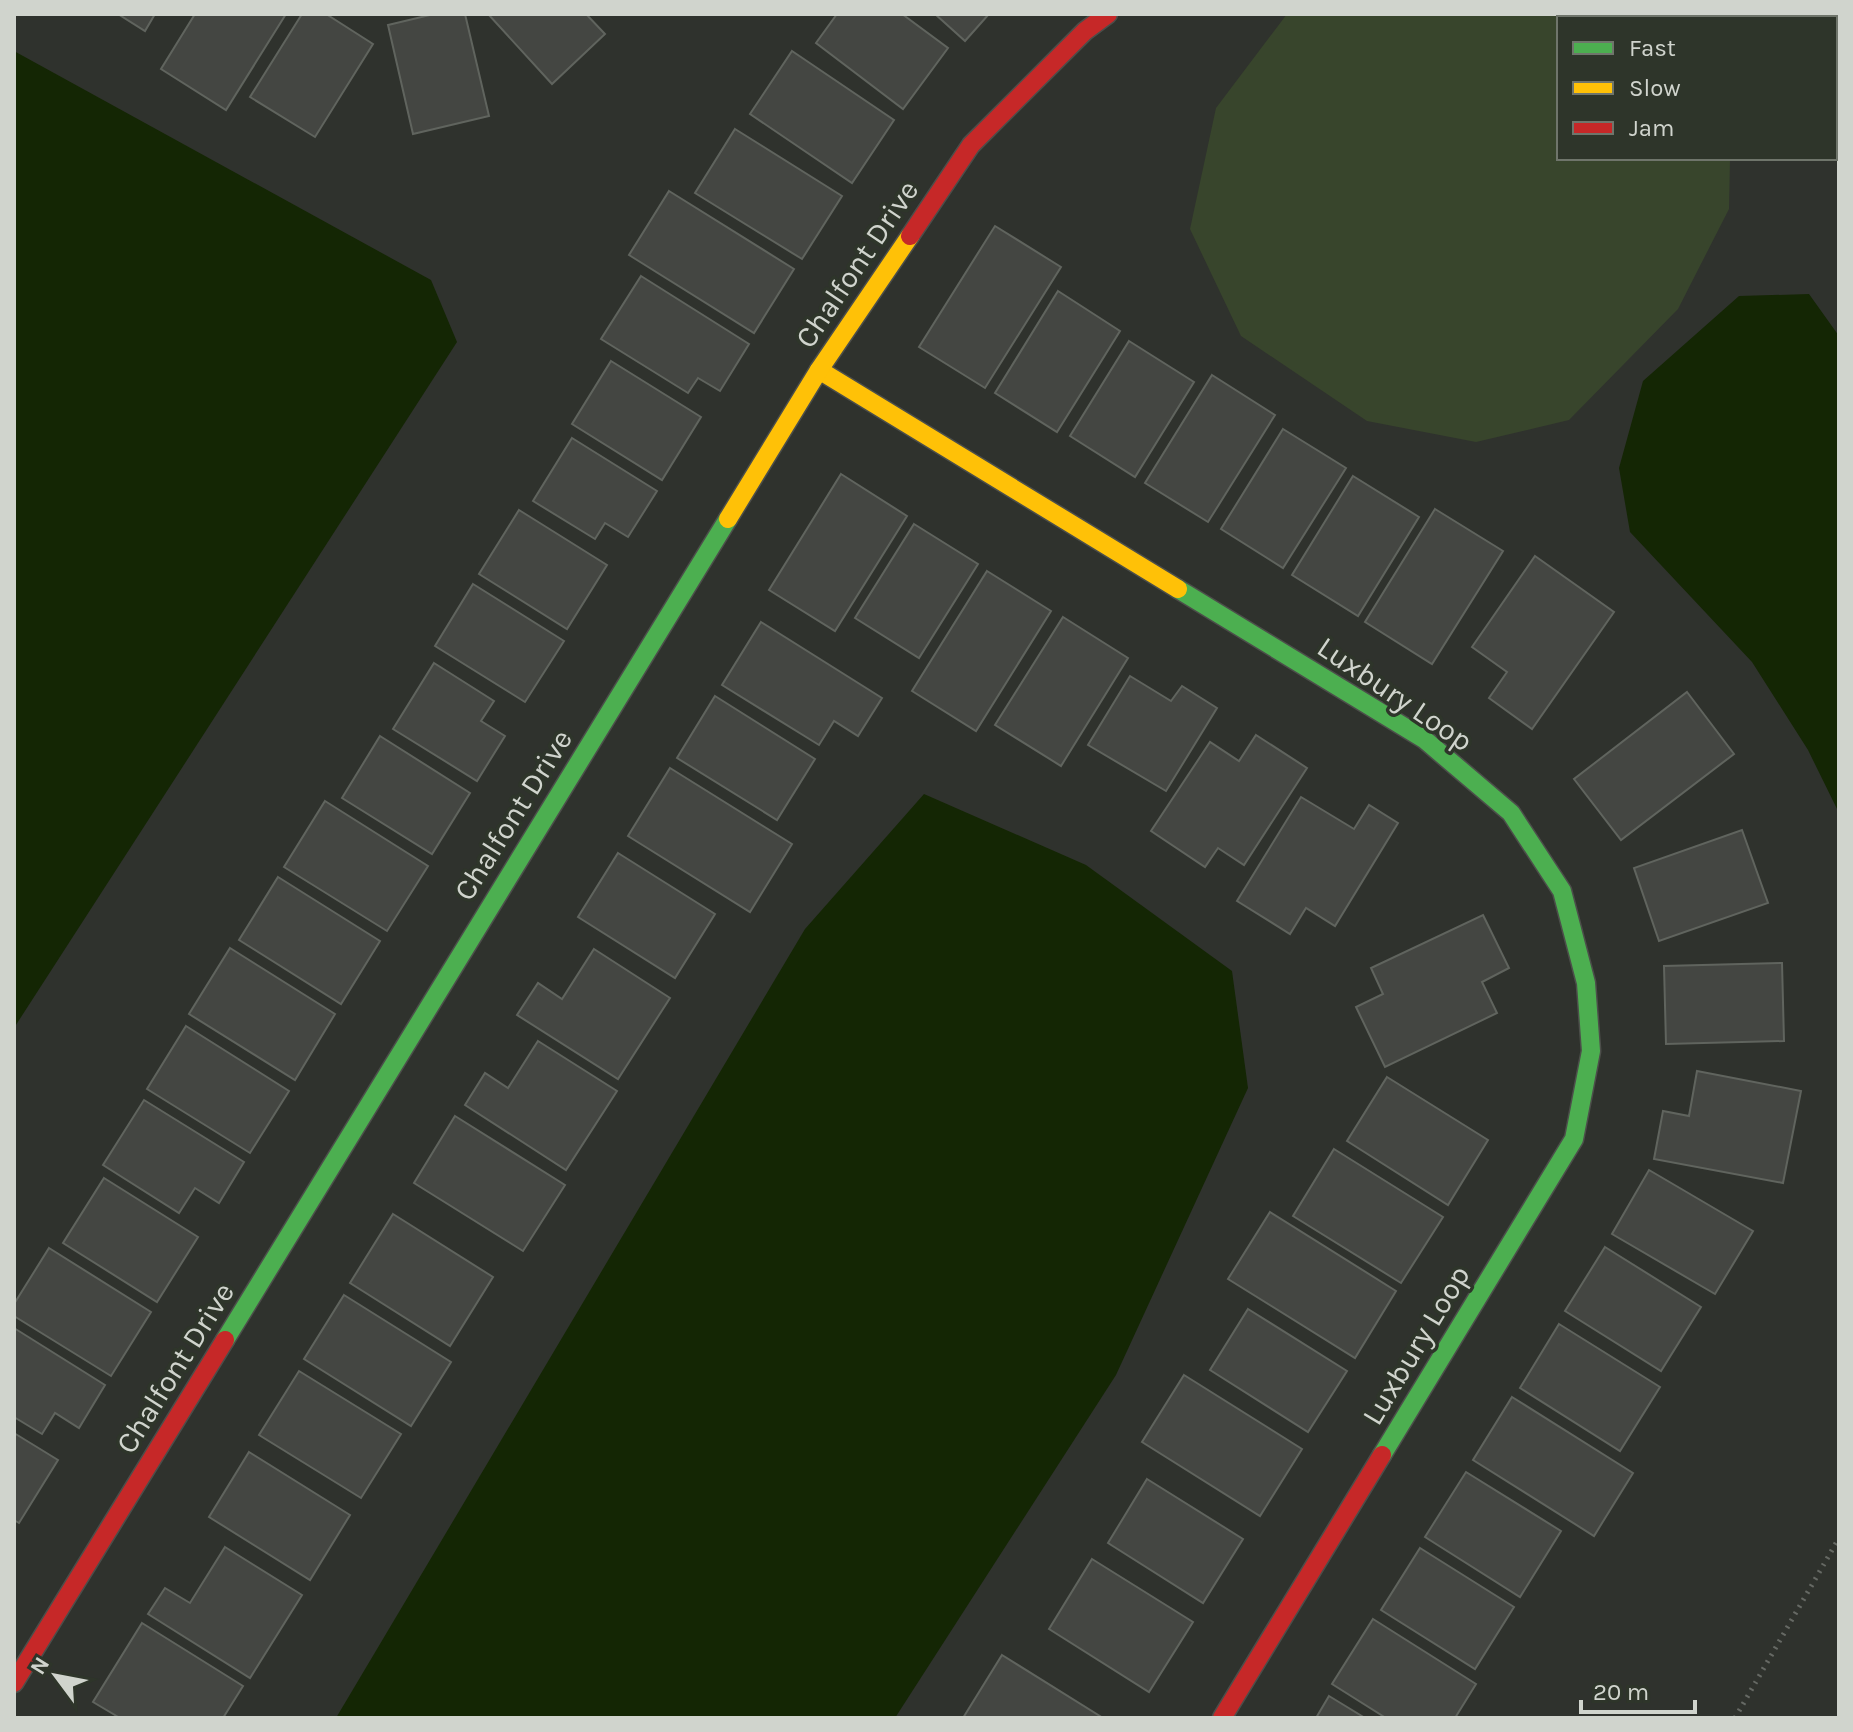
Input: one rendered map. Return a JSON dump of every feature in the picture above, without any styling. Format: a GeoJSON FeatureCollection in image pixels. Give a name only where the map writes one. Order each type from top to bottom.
{"type":"FeatureCollection","features":[{"type":"Feature","properties":{"kind":"street","name":"Chalfont Drive"},"geometry":{"type":"LineString","coordinates":[[14,1683],[819,370],[971,145],[1085,31],[1108,14]]}},
{"type":"Feature","properties":{"kind":"street","name":"Luxbury Loop"},"geometry":{"type":"LineString","coordinates":[[819,370],[1424,739],[1511,813],[1562,891],[1586,983],[1591,1051],[1574,1139],[1222,1718]]}},
{"type":"Feature","properties":{"kind":"path"},"geometry":{"type":"LineString","coordinates":[[1735,1718],[1839,1538]]}},
{"type":"Feature","properties":{"kind":"shaded area"},"geometry":{"type":"Polygon","coordinates":[[[1287,14],[1679,14],[1557,16],[1557,160],[1730,160],[1729,209],[1678,309],[1569,420],[1476,442],[1367,421],[1241,336],[1190,229],[1216,108],[1287,14]]]}},
{"type":"Feature","properties":{"kind":"shaded area"},"geometry":{"type":"Polygon","coordinates":[[[14,51],[431,280],[457,342],[14,1028],[14,51]]]}},
{"type":"Feature","properties":{"kind":"shaded area"},"geometry":{"type":"Polygon","coordinates":[[[1809,294],[1839,336],[1839,813],[1808,750],[1752,662],[1630,532],[1619,468],[1643,381],[1739,296],[1809,294]]]}},
{"type":"Feature","properties":{"kind":"shaded area"},"geometry":{"type":"Polygon","coordinates":[[[924,794],[1086,865],[1232,971],[1248,1088],[1116,1375],[895,1718],[336,1718],[805,929],[924,794]]]}},
{"type":"Feature","properties":{"kind":"building"},"geometry":{"type":"Polygon","coordinates":[[[118,14],[155,14],[145,31],[118,14]]]}},
{"type":"Feature","properties":{"kind":"building"},"geometry":{"type":"Polygon","coordinates":[[[195,14],[286,14],[226,110],[161,69],[195,14]]]}},
{"type":"Feature","properties":{"kind":"building"},"geometry":{"type":"Polygon","coordinates":[[[302,14],[326,14],[373,44],[315,137],[250,97],[302,14]]]}},
{"type":"Feature","properties":{"kind":"building"},"geometry":{"type":"Polygon","coordinates":[[[434,14],[465,14],[489,116],[413,134],[388,25],[434,14]]]}},
{"type":"Feature","properties":{"kind":"building"},"geometry":{"type":"Polygon","coordinates":[[[488,14],[586,14],[605,34],[552,84],[488,14]]]}},
{"type":"Feature","properties":{"kind":"building"},"geometry":{"type":"Polygon","coordinates":[[[837,14],[902,14],[948,48],[903,109],[816,43],[837,14]]]}},
{"type":"Feature","properties":{"kind":"building"},"geometry":{"type":"Polygon","coordinates":[[[935,14],[989,14],[965,41],[935,14]]]}},
{"type":"Feature","properties":{"kind":"building"},"geometry":{"type":"Polygon","coordinates":[[[792,51],[894,120],[852,183],[750,114],[792,51]]]}},
{"type":"Feature","properties":{"kind":"building"},"geometry":{"type":"Polygon","coordinates":[[[735,129],[842,196],[802,259],[695,193],[735,129]]]}},
{"type":"Feature","properties":{"kind":"building"},"geometry":{"type":"Polygon","coordinates":[[[669,191],[794,269],[754,333],[629,255],[669,191]]]}},
{"type":"Feature","properties":{"kind":"building"},"geometry":{"type":"Polygon","coordinates":[[[995,226],[1061,267],[985,388],[919,347],[995,226]]]}},
{"type":"Feature","properties":{"kind":"building"},"geometry":{"type":"Polygon","coordinates":[[[641,276],[749,344],[720,391],[698,378],[688,393],[601,339],[641,276]]]}},
{"type":"Feature","properties":{"kind":"building"},"geometry":{"type":"Polygon","coordinates":[[[1058,291],[1120,331],[1057,432],[995,393],[1058,291]]]}},
{"type":"Feature","properties":{"kind":"building"},"geometry":{"type":"Polygon","coordinates":[[[1129,341],[1194,382],[1135,477],[1070,436],[1129,341]]]}},
{"type":"Feature","properties":{"kind":"building"},"geometry":{"type":"Polygon","coordinates":[[[611,361],[701,417],[662,480],[572,424],[611,361]]]}},
{"type":"Feature","properties":{"kind":"building"},"geometry":{"type":"Polygon","coordinates":[[[1212,375],[1275,415],[1208,522],[1145,483],[1212,375]]]}},
{"type":"Feature","properties":{"kind":"building"},"geometry":{"type":"Polygon","coordinates":[[[1283,429],[1346,468],[1283,568],[1221,529],[1283,429]]]}},
{"type":"Feature","properties":{"kind":"building"},"geometry":{"type":"Polygon","coordinates":[[[572,438],[657,491],[628,537],[605,523],[595,539],[533,501],[572,438]]]}},
{"type":"Feature","properties":{"kind":"building"},"geometry":{"type":"Polygon","coordinates":[[[841,474],[907,516],[835,631],[769,590],[841,474]]]}},
{"type":"Feature","properties":{"kind":"building"},"geometry":{"type":"Polygon","coordinates":[[[1353,476],[1419,517],[1358,616],[1292,575],[1353,476]]]}},
{"type":"Feature","properties":{"kind":"building"},"geometry":{"type":"Polygon","coordinates":[[[1435,509],[1503,551],[1432,664],[1365,622],[1435,509]]]}},
{"type":"Feature","properties":{"kind":"building"},"geometry":{"type":"Polygon","coordinates":[[[519,510],[607,565],[567,629],[479,574],[519,510]]]}},
{"type":"Feature","properties":{"kind":"building"},"geometry":{"type":"Polygon","coordinates":[[[914,524],[978,564],[919,658],[855,618],[914,524]]]}},
{"type":"Feature","properties":{"kind":"building"},"geometry":{"type":"Polygon","coordinates":[[[1535,556],[1614,612],[1532,729],[1489,698],[1507,672],[1472,647],[1535,556]]]}},
{"type":"Feature","properties":{"kind":"building"},"geometry":{"type":"Polygon","coordinates":[[[987,571],[1051,611],[976,731],[912,691],[987,571]]]}},
{"type":"Feature","properties":{"kind":"building"},"geometry":{"type":"Polygon","coordinates":[[[473,584],[564,641],[525,702],[435,646],[473,584]]]}},
{"type":"Feature","properties":{"kind":"building"},"geometry":{"type":"Polygon","coordinates":[[[1063,617],[1128,658],[1061,766],[995,725],[1063,617]]]}},
{"type":"Feature","properties":{"kind":"building"},"geometry":{"type":"Polygon","coordinates":[[[761,622],[882,698],[858,736],[834,721],[819,745],[722,685],[761,622]]]}},
{"type":"Feature","properties":{"kind":"building"},"geometry":{"type":"Polygon","coordinates":[[[434,663],[494,701],[481,721],[505,736],[477,781],[393,729],[434,663]]]}},
{"type":"Feature","properties":{"kind":"building"},"geometry":{"type":"Polygon","coordinates":[[[1130,676],[1171,701],[1182,686],[1217,708],[1166,791],[1088,745],[1130,676]]]}},
{"type":"Feature","properties":{"kind":"building"},"geometry":{"type":"Polygon","coordinates":[[[1687,692],[1734,754],[1621,840],[1574,779],[1687,692]]]}},
{"type":"Feature","properties":{"kind":"building"},"geometry":{"type":"Polygon","coordinates":[[[715,696],[815,759],[777,820],[677,758],[715,696]]]}},
{"type":"Feature","properties":{"kind":"building"},"geometry":{"type":"Polygon","coordinates":[[[1256,735],[1307,768],[1244,865],[1218,848],[1205,867],[1151,831],[1210,742],[1239,761],[1256,735]]]}},
{"type":"Feature","properties":{"kind":"building"},"geometry":{"type":"Polygon","coordinates":[[[380,736],[470,793],[432,854],[342,798],[380,736]]]}},
{"type":"Feature","properties":{"kind":"building"},"geometry":{"type":"Polygon","coordinates":[[[670,768],[792,844],[750,912],[628,836],[670,768]]]}},
{"type":"Feature","properties":{"kind":"building"},"geometry":{"type":"Polygon","coordinates":[[[1301,797],[1354,829],[1369,805],[1398,823],[1335,926],[1306,908],[1290,934],[1237,901],[1301,797]]]}},
{"type":"Feature","properties":{"kind":"building"},"geometry":{"type":"Polygon","coordinates":[[[325,801],[428,866],[387,931],[284,867],[325,801]]]}},
{"type":"Feature","properties":{"kind":"building"},"geometry":{"type":"Polygon","coordinates":[[[1742,830],[1768,903],[1659,941],[1634,868],[1742,830]]]}},
{"type":"Feature","properties":{"kind":"building"},"geometry":{"type":"Polygon","coordinates":[[[618,853],[715,914],[675,978],[578,917],[618,853]]]}},
{"type":"Feature","properties":{"kind":"building"},"geometry":{"type":"Polygon","coordinates":[[[278,877],[380,941],[341,1004],[239,940],[278,877]]]}},
{"type":"Feature","properties":{"kind":"building"},"geometry":{"type":"Polygon","coordinates":[[[1483,915],[1509,968],[1482,982],[1497,1013],[1385,1067],[1356,1007],[1383,994],[1371,968],[1483,915]]]}},
{"type":"Feature","properties":{"kind":"building"},"geometry":{"type":"Polygon","coordinates":[[[230,948],[335,1014],[295,1080],[189,1014],[230,948]]]}},
{"type":"Feature","properties":{"kind":"building"},"geometry":{"type":"Polygon","coordinates":[[[594,949],[670,998],[618,1079],[517,1015],[538,983],[562,999],[594,949]]]}},
{"type":"Feature","properties":{"kind":"building"},"geometry":{"type":"Polygon","coordinates":[[[1782,963],[1784,1041],[1666,1044],[1664,966],[1782,963]]]}},
{"type":"Feature","properties":{"kind":"building"},"geometry":{"type":"Polygon","coordinates":[[[186,1026],[289,1091],[250,1153],[147,1089],[186,1026]]]}},
{"type":"Feature","properties":{"kind":"building"},"geometry":{"type":"Polygon","coordinates":[[[538,1041],[617,1091],[566,1170],[465,1105],[485,1073],[508,1088],[538,1041]]]}},
{"type":"Feature","properties":{"kind":"building"},"geometry":{"type":"Polygon","coordinates":[[[1697,1071],[1801,1091],[1783,1183],[1654,1159],[1663,1111],[1689,1116],[1697,1071]]]}},
{"type":"Feature","properties":{"kind":"building"},"geometry":{"type":"Polygon","coordinates":[[[1387,1077],[1488,1140],[1448,1205],[1347,1141],[1387,1077]]]}},
{"type":"Feature","properties":{"kind":"building"},"geometry":{"type":"Polygon","coordinates":[[[144,1100],[244,1162],[219,1203],[195,1188],[179,1213],[103,1165],[144,1100]]]}},
{"type":"Feature","properties":{"kind":"building"},"geometry":{"type":"Polygon","coordinates":[[[455,1116],[565,1185],[523,1251],[414,1183],[455,1116]]]}},
{"type":"Feature","properties":{"kind":"building"},"geometry":{"type":"Polygon","coordinates":[[[1334,1149],[1443,1217],[1401,1283],[1293,1216],[1334,1149]]]}},
{"type":"Feature","properties":{"kind":"building"},"geometry":{"type":"Polygon","coordinates":[[[1649,1170],[1753,1231],[1715,1294],[1612,1234],[1649,1170]]]}},
{"type":"Feature","properties":{"kind":"building"},"geometry":{"type":"Polygon","coordinates":[[[104,1178],[198,1237],[157,1302],[63,1243],[104,1178]]]}},
{"type":"Feature","properties":{"kind":"building"},"geometry":{"type":"Polygon","coordinates":[[[1270,1212],[1396,1291],[1355,1358],[1228,1279],[1270,1212]]]}},
{"type":"Feature","properties":{"kind":"building"},"geometry":{"type":"Polygon","coordinates":[[[393,1214],[493,1277],[450,1346],[350,1283],[393,1214]]]}},
{"type":"Feature","properties":{"kind":"building"},"geometry":{"type":"Polygon","coordinates":[[[1605,1247],[1701,1307],[1661,1371],[1565,1311],[1605,1247]]]}},
{"type":"Feature","properties":{"kind":"building"},"geometry":{"type":"Polygon","coordinates":[[[49,1248],[151,1312],[111,1376],[14,1316],[14,1304],[49,1248]]]}},
{"type":"Feature","properties":{"kind":"building"},"geometry":{"type":"Polygon","coordinates":[[[344,1295],[451,1362],[411,1426],[304,1359],[344,1295]]]}},
{"type":"Feature","properties":{"kind":"building"},"geometry":{"type":"Polygon","coordinates":[[[1248,1309],[1347,1371],[1308,1432],[1210,1370],[1248,1309]]]}},
{"type":"Feature","properties":{"kind":"building"},"geometry":{"type":"Polygon","coordinates":[[[1559,1324],[1660,1387],[1620,1451],[1520,1388],[1559,1324]]]}},
{"type":"Feature","properties":{"kind":"building"},"geometry":{"type":"Polygon","coordinates":[[[14,1328],[105,1385],[79,1428],[55,1413],[42,1434],[14,1417],[14,1328]]]}},
{"type":"Feature","properties":{"kind":"building"},"geometry":{"type":"Polygon","coordinates":[[[299,1371],[401,1434],[361,1498],[259,1435],[299,1371]]]}},
{"type":"Feature","properties":{"kind":"building"},"geometry":{"type":"Polygon","coordinates":[[[1184,1375],[1302,1449],[1260,1516],[1142,1442],[1184,1375]]]}},
{"type":"Feature","properties":{"kind":"building"},"geometry":{"type":"Polygon","coordinates":[[[1512,1397],[1633,1473],[1594,1536],[1473,1460],[1512,1397]]]}},
{"type":"Feature","properties":{"kind":"building"},"geometry":{"type":"Polygon","coordinates":[[[14,1433],[58,1460],[19,1523],[14,1520],[14,1433]]]}},
{"type":"Feature","properties":{"kind":"building"},"geometry":{"type":"Polygon","coordinates":[[[249,1452],[350,1515],[310,1580],[209,1517],[249,1452]]]}},
{"type":"Feature","properties":{"kind":"building"},"geometry":{"type":"Polygon","coordinates":[[[1466,1472],[1561,1531],[1520,1597],[1425,1537],[1466,1472]]]}},
{"type":"Feature","properties":{"kind":"building"},"geometry":{"type":"Polygon","coordinates":[[[1147,1479],[1243,1539],[1203,1603],[1108,1543],[1147,1479]]]}},
{"type":"Feature","properties":{"kind":"building"},"geometry":{"type":"Polygon","coordinates":[[[225,1547],[302,1595],[250,1678],[148,1614],[165,1588],[190,1603],[225,1547]]]}},
{"type":"Feature","properties":{"kind":"building"},"geometry":{"type":"Polygon","coordinates":[[[1420,1548],[1514,1607],[1475,1669],[1381,1610],[1420,1548]]]}},
{"type":"Feature","properties":{"kind":"building"},"geometry":{"type":"Polygon","coordinates":[[[1092,1559],[1193,1622],[1149,1692],[1049,1629],[1092,1559]]]}},
{"type":"Feature","properties":{"kind":"building"},"geometry":{"type":"Polygon","coordinates":[[[1373,1619],[1476,1684],[1455,1718],[1386,1718],[1332,1684],[1373,1619]]]}},
{"type":"Feature","properties":{"kind":"building"},"geometry":{"type":"Polygon","coordinates":[[[142,1623],[243,1686],[223,1718],[120,1718],[93,1702],[142,1623]]]}},
{"type":"Feature","properties":{"kind":"building"},"geometry":{"type":"Polygon","coordinates":[[[1002,1655],[1103,1718],[963,1718],[1002,1655]]]}},
{"type":"Feature","properties":{"kind":"building"},"geometry":{"type":"Polygon","coordinates":[[[1329,1696],[1365,1718],[1316,1718],[1329,1696]]]}},
{"type":"Feature","properties":{"kind":"traffic: fast"},"geometry":{"type":"LineString","coordinates":[[1837,34],[1839,39]]}},
{"type":"Feature","properties":{"kind":"traffic: fast"},"geometry":{"type":"LineString","coordinates":[[225,1340],[728,519]]}},
{"type":"Feature","properties":{"kind":"traffic: fast"},"geometry":{"type":"LineString","coordinates":[[1178,589],[1424,739],[1511,813],[1562,891],[1586,983],[1591,1051],[1574,1139],[1382,1455]]}},
{"type":"Feature","properties":{"kind":"traffic: slow"},"geometry":{"type":"LineString","coordinates":[[728,519],[819,370],[910,236]]}},
{"type":"Feature","properties":{"kind":"traffic: slow"},"geometry":{"type":"LineString","coordinates":[[819,370],[1178,589]]}},
{"type":"Feature","properties":{"kind":"traffic: jam"},"geometry":{"type":"LineString","coordinates":[[910,236],[971,145],[1085,31],[1108,14]]}},
{"type":"Feature","properties":{"kind":"traffic: jam"},"geometry":{"type":"LineString","coordinates":[[14,1683],[225,1340]]}},
{"type":"Feature","properties":{"kind":"traffic: jam"},"geometry":{"type":"LineString","coordinates":[[1222,1718],[1382,1455]]}}]}
